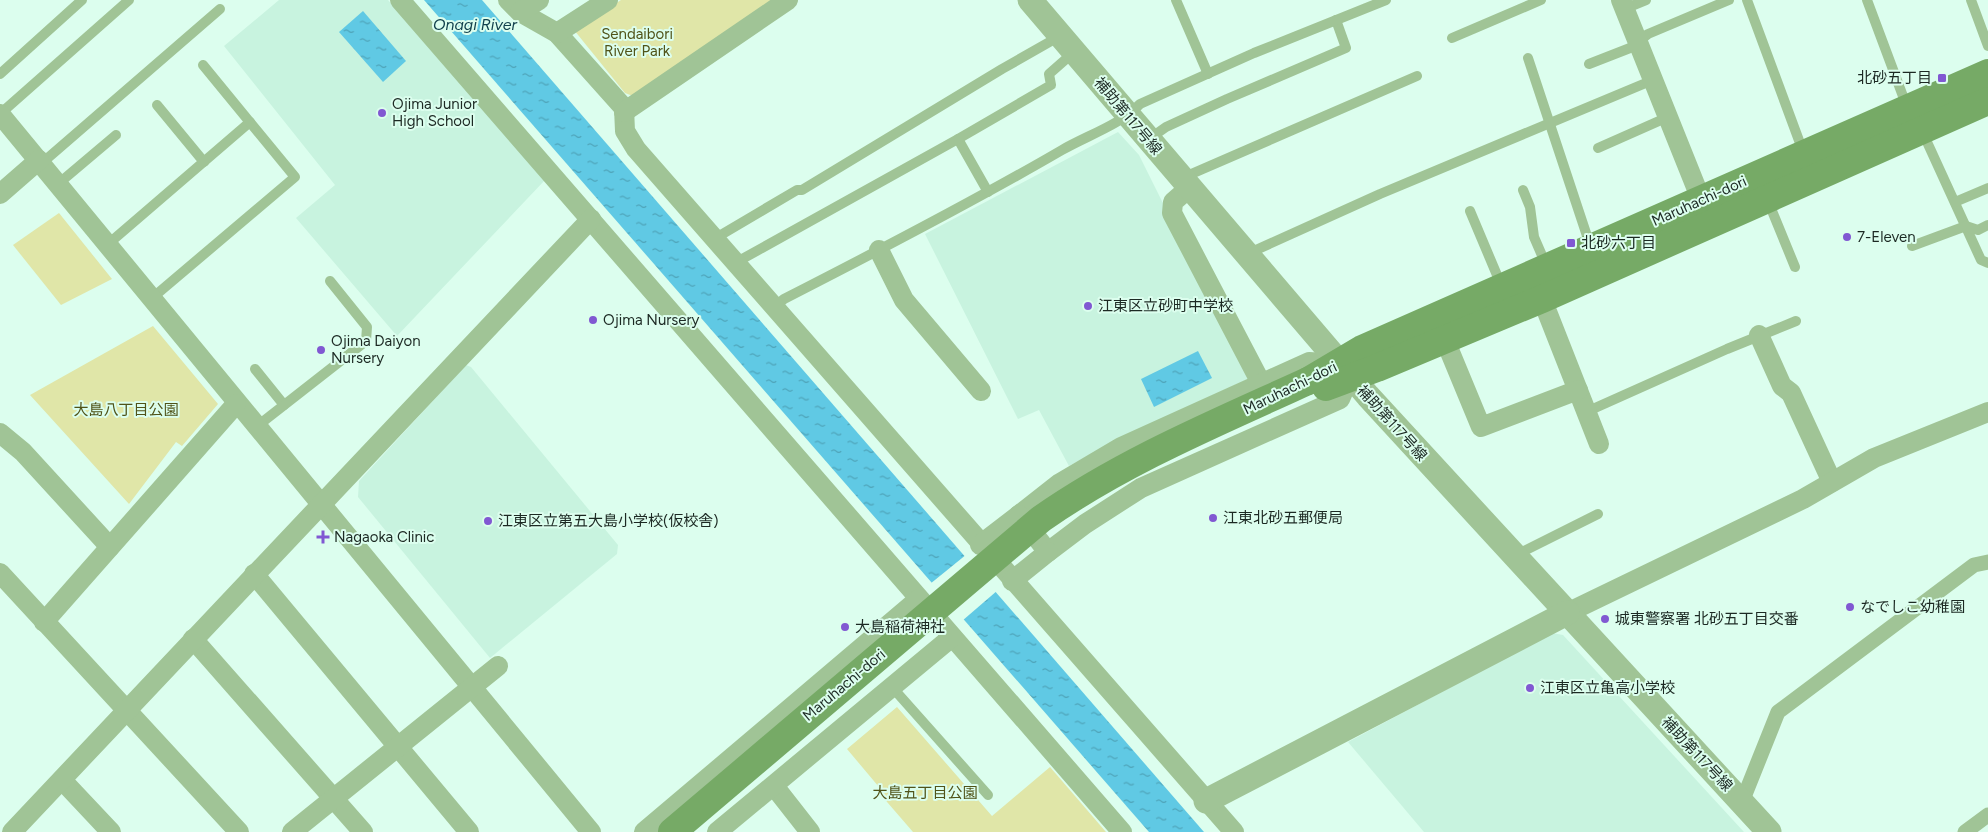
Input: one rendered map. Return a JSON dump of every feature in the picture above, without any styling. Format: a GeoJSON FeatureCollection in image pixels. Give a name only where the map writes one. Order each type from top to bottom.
{"type":"FeatureCollection","features":[{"type":"Feature","properties":{"kind":"main road","name":"Maruhachi-dori"},"geometry":{"type":"LineString","coordinates":[[1345,370],[1362,350],[1591,249],[1706,212],[1767,199],[1915,119],[1988,73]]}},
{"type":"Feature","properties":{"kind":"main road","name":"Maruhachi-dori"},"geometry":{"type":"LineString","coordinates":[[686,832],[1014,555],[1069,513],[1137,472],[1345,370],[1377,368],[1542,299],[1706,212],[1804,154],[1915,119],[1988,101]]}},
{"type":"Feature","properties":{"kind":"main road","name":"Maruhachi-dori"},"geometry":{"type":"LineString","coordinates":[[672,832],[1041,518],[1128,464],[1310,387]]}},
{"type":"Feature","properties":{"kind":"street"},"geometry":{"type":"LineString","coordinates":[[400,0],[1122,832]]}},
{"type":"Feature","properties":{"kind":"street"},"geometry":{"type":"LineString","coordinates":[[514,6],[539,0]]}},
{"type":"Feature","properties":{"kind":"street"},"geometry":{"type":"LineString","coordinates":[[557,33],[608,0]]}},
{"type":"Feature","properties":{"kind":"street"},"geometry":{"type":"LineString","coordinates":[[624,112],[788,0]]}},
{"type":"Feature","properties":{"kind":"street","name":"補助第117号線"},"geometry":{"type":"LineString","coordinates":[[1030,0],[1345,370],[1769,832]]}},
{"type":"Feature","properties":{"kind":"street"},"geometry":{"type":"LineString","coordinates":[[1623,5],[1706,212]]}},
{"type":"Feature","properties":{"kind":"street"},"geometry":{"type":"LineString","coordinates":[[514,6],[557,33],[624,108],[625,131],[636,149],[980,545],[1234,832]]}},
{"type":"Feature","properties":{"kind":"street"},"geometry":{"type":"LineString","coordinates":[[0,114],[236,404],[591,832]]}},
{"type":"Feature","properties":{"kind":"street"},"geometry":{"type":"LineString","coordinates":[[0,194],[40,162]]}},
{"type":"Feature","properties":{"kind":"street"},"geometry":{"type":"LineString","coordinates":[[1185,183],[1173,202],[1172,213],[1261,383]]}},
{"type":"Feature","properties":{"kind":"street"},"geometry":{"type":"LineString","coordinates":[[12,832],[125,710],[591,219]]}},
{"type":"Feature","properties":{"kind":"street"},"geometry":{"type":"LineString","coordinates":[[879,250],[904,300],[981,391]]}},
{"type":"Feature","properties":{"kind":"street"},"geometry":{"type":"LineString","coordinates":[[1542,299],[1599,444]]}},
{"type":"Feature","properties":{"kind":"street"},"geometry":{"type":"LineString","coordinates":[[1759,336],[1782,386],[1791,394],[1832,482]]}},
{"type":"Feature","properties":{"kind":"street"},"geometry":{"type":"LineString","coordinates":[[1445,340],[1481,426],[1578,390]]}},
{"type":"Feature","properties":{"kind":"street"},"geometry":{"type":"LineString","coordinates":[[980,545],[1060,483],[1120,447],[1309,362],[1345,370],[1340,399],[1141,488],[1085,524],[1012,581]]}},
{"type":"Feature","properties":{"kind":"street"},"geometry":{"type":"LineString","coordinates":[[44,622],[236,404]]}},
{"type":"Feature","properties":{"kind":"street"},"geometry":{"type":"LineString","coordinates":[[1206,801],[1567,613],[1786,507],[1874,458],[1988,412]]}},
{"type":"Feature","properties":{"kind":"street"},"geometry":{"type":"LineString","coordinates":[[0,433],[23,452],[110,547]]}},
{"type":"Feature","properties":{"kind":"street"},"geometry":{"type":"LineString","coordinates":[[1019,515],[1048,552]]}},
{"type":"Feature","properties":{"kind":"street"},"geometry":{"type":"LineString","coordinates":[[1742,802],[1778,712],[1974,565],[1988,562]]}},
{"type":"Feature","properties":{"kind":"street"},"geometry":{"type":"LineString","coordinates":[[0,573],[239,832]]}},
{"type":"Feature","properties":{"kind":"street"},"geometry":{"type":"LineString","coordinates":[[254,574],[469,832]]}},
{"type":"Feature","properties":{"kind":"street"},"geometry":{"type":"LineString","coordinates":[[644,832],[919,599]]}},
{"type":"Feature","properties":{"kind":"street"},"geometry":{"type":"LineString","coordinates":[[718,832],[952,637]]}},
{"type":"Feature","properties":{"kind":"street"},"geometry":{"type":"LineString","coordinates":[[193,639],[363,832]]}},
{"type":"Feature","properties":{"kind":"street"},"geometry":{"type":"LineString","coordinates":[[292,832],[498,666]]}},
{"type":"Feature","properties":{"kind":"street"},"geometry":{"type":"LineString","coordinates":[[62,780],[112,832]]}},
{"type":"Feature","properties":{"kind":"street"},"geometry":{"type":"LineString","coordinates":[[774,786],[810,832]]}},
{"type":"Feature","properties":{"kind":"street"},"geometry":{"type":"LineString","coordinates":[[1965,832],[1988,815]]}},
{"type":"Feature","properties":{"kind":"lane"},"geometry":{"type":"LineString","coordinates":[[0,74],[82,0]]}},
{"type":"Feature","properties":{"kind":"lane"},"geometry":{"type":"LineString","coordinates":[[0,114],[129,0]]}},
{"type":"Feature","properties":{"kind":"lane"},"geometry":{"type":"LineString","coordinates":[[1176,0],[1208,74]]}},
{"type":"Feature","properties":{"kind":"lane"},"geometry":{"type":"LineString","coordinates":[[774,307],[784,299],[988,192],[1086,136],[1128,116],[1140,104],[1336,20],[1362,5],[1386,0]]}},
{"type":"Feature","properties":{"kind":"lane"},"geometry":{"type":"LineString","coordinates":[[1452,38],[1542,0]]}},
{"type":"Feature","properties":{"kind":"lane"},"geometry":{"type":"LineString","coordinates":[[1623,5],[1646,0]]}},
{"type":"Feature","properties":{"kind":"lane"},"geometry":{"type":"LineString","coordinates":[[1589,64],[1630,48],[1648,34],[1729,0]]}},
{"type":"Feature","properties":{"kind":"lane"},"geometry":{"type":"LineString","coordinates":[[1747,0],[1804,154]]}},
{"type":"Feature","properties":{"kind":"lane"},"geometry":{"type":"LineString","coordinates":[[1867,0],[1915,119],[1981,260],[1988,263]]}},
{"type":"Feature","properties":{"kind":"lane"},"geometry":{"type":"LineString","coordinates":[[1971,0],[1988,46]]}},
{"type":"Feature","properties":{"kind":"lane"},"geometry":{"type":"LineString","coordinates":[[40,162],[220,9]]}},
{"type":"Feature","properties":{"kind":"lane"},"geometry":{"type":"LineString","coordinates":[[1148,140],[1166,127],[1346,48],[1336,20]]}},
{"type":"Feature","properties":{"kind":"lane"},"geometry":{"type":"LineString","coordinates":[[735,263],[1051,85],[1049,74],[1067,44]]}},
{"type":"Feature","properties":{"kind":"lane"},"geometry":{"type":"LineString","coordinates":[[714,238],[797,190],[802,190],[1002,68],[1067,44]]}},
{"type":"Feature","properties":{"kind":"lane"},"geometry":{"type":"LineString","coordinates":[[1528,58],[1591,249]]}},
{"type":"Feature","properties":{"kind":"lane"},"geometry":{"type":"LineString","coordinates":[[151,299],[295,177],[203,64]]}},
{"type":"Feature","properties":{"kind":"lane"},"geometry":{"type":"LineString","coordinates":[[1185,183],[1417,76]]}},
{"type":"Feature","properties":{"kind":"lane"},"geometry":{"type":"LineString","coordinates":[[1246,255],[1380,194],[1653,80]]}},
{"type":"Feature","properties":{"kind":"lane"},"geometry":{"type":"LineString","coordinates":[[157,105],[204,162]]}},
{"type":"Feature","properties":{"kind":"lane"},"geometry":{"type":"LineString","coordinates":[[1598,148],[1668,117]]}},
{"type":"Feature","properties":{"kind":"lane"},"geometry":{"type":"LineString","coordinates":[[107,245],[250,122]]}},
{"type":"Feature","properties":{"kind":"lane"},"geometry":{"type":"LineString","coordinates":[[58,184],[116,135]]}},
{"type":"Feature","properties":{"kind":"lane"},"geometry":{"type":"LineString","coordinates":[[958,139],[988,192]]}},
{"type":"Feature","properties":{"kind":"lane"},"geometry":{"type":"LineString","coordinates":[[1955,202],[1988,188]]}},
{"type":"Feature","properties":{"kind":"lane"},"geometry":{"type":"LineString","coordinates":[[1523,190],[1530,207],[1534,237],[1547,268]]}},
{"type":"Feature","properties":{"kind":"lane"},"geometry":{"type":"LineString","coordinates":[[1767,199],[1795,267]]}},
{"type":"Feature","properties":{"kind":"lane"},"geometry":{"type":"LineString","coordinates":[[1470,211],[1502,288]]}},
{"type":"Feature","properties":{"kind":"lane"},"geometry":{"type":"LineString","coordinates":[[1912,246],[1966,226],[1978,230],[1988,226]]}},
{"type":"Feature","properties":{"kind":"lane"},"geometry":{"type":"LineString","coordinates":[[256,427],[366,340],[367,327],[330,281]]}},
{"type":"Feature","properties":{"kind":"lane"},"geometry":{"type":"LineString","coordinates":[[1586,412],[1796,321]]}},
{"type":"Feature","properties":{"kind":"lane"},"geometry":{"type":"LineString","coordinates":[[255,369],[284,405]]}},
{"type":"Feature","properties":{"kind":"lane"},"geometry":{"type":"LineString","coordinates":[[1514,556],[1598,514]]}},
{"type":"Feature","properties":{"kind":"lane"},"geometry":{"type":"LineString","coordinates":[[892,687],[988,795]]}},
{"type":"Feature","properties":{"kind":"shaded area","name":"Ojima Junior High School"},"geometry":{"type":"Polygon","coordinates":[[[279,0],[388,0],[545,180],[397,336],[296,218],[335,185],[224,46],[279,0]]]}},
{"type":"Feature","properties":{"kind":"shaded area","name":"江東区立砂町中学校"},"geometry":{"type":"Polygon","coordinates":[[[1118,132],[1139,155],[1250,378],[1124,436],[1069,466],[1039,410],[1018,419],[925,234],[1118,132]]]}},
{"type":"Feature","properties":{"kind":"shaded area","name":"江東区立第五大島小学校(仮校舎)"},"geometry":{"type":"Polygon","coordinates":[[[466,365],[471,367],[618,545],[617,554],[490,658],[358,497],[359,481],[466,365]]]}},
{"type":"Feature","properties":{"kind":"shaded area","name":"江東区立亀高小学校"},"geometry":{"type":"Polygon","coordinates":[[[1552,633],[1563,635],[1744,832],[1424,832],[1348,742],[1552,633]]]}},
{"type":"Feature","properties":{"kind":"green space","name":"Sendaibori River Park"},"geometry":{"type":"Polygon","coordinates":[[[621,0],[774,0],[633,96],[625,93],[574,30],[621,0]]]}},
{"type":"Feature","properties":{"kind":"green space"},"geometry":{"type":"Polygon","coordinates":[[[59,213],[112,279],[61,305],[13,245],[59,213]]]}},
{"type":"Feature","properties":{"kind":"green space","name":"大島八丁目公園"},"geometry":{"type":"Polygon","coordinates":[[[153,326],[218,404],[182,446],[176,442],[129,504],[30,395],[153,326]]]}},
{"type":"Feature","properties":{"kind":"green space","name":"大島五丁目公園"},"geometry":{"type":"Polygon","coordinates":[[[897,707],[992,816],[1050,767],[1106,832],[913,832],[881,795],[884,793],[847,749],[897,707]]]}},
{"type":"Feature","properties":{"kind":"water","name":"Onagi River"},"geometry":{"type":"Polygon","coordinates":[[[424,0],[482,0],[1204,832],[1149,832],[424,0]]]}},
{"type":"Feature","properties":{"kind":"water"},"geometry":{"type":"Polygon","coordinates":[[[363,11],[406,61],[383,82],[339,32],[363,11]]]}},
{"type":"Feature","properties":{"kind":"water"},"geometry":{"type":"Polygon","coordinates":[[[1198,351],[1212,378],[1154,407],[1141,379],[1198,351]]]}},
{"type":"Feature","properties":{"kind":"pier"},"geometry":{"type":"Polygon","coordinates":[[[967,554],[998,590],[962,621],[930,584],[967,554]]]}},
{"type":"Feature","properties":{"kind":"place","name":"北砂五丁目"},"geometry":{"type":"Point","coordinates":[1942,78]}},
{"type":"Feature","properties":{"kind":"place","name":"Ojima Junior High School"},"geometry":{"type":"Point","coordinates":[382,113]}},
{"type":"Feature","properties":{"kind":"place","name":"7-Eleven"},"geometry":{"type":"Point","coordinates":[1847,237]}},
{"type":"Feature","properties":{"kind":"place","name":"北砂六丁目"},"geometry":{"type":"Point","coordinates":[1571,243]}},
{"type":"Feature","properties":{"kind":"place","name":"江東区立砂町中学校"},"geometry":{"type":"Point","coordinates":[1088,306]}},
{"type":"Feature","properties":{"kind":"place","name":"Ojima Nursery"},"geometry":{"type":"Point","coordinates":[593,320]}},
{"type":"Feature","properties":{"kind":"place","name":"Ojima Daiyon Nursery"},"geometry":{"type":"Point","coordinates":[321,350]}},
{"type":"Feature","properties":{"kind":"place","name":"江東北砂五郵便局"},"geometry":{"type":"Point","coordinates":[1213,518]}},
{"type":"Feature","properties":{"kind":"place","name":"江東区立第五大島小学校(仮校舎)"},"geometry":{"type":"Point","coordinates":[488,521]}},
{"type":"Feature","properties":{"kind":"place","name":"Nagaoka Clinic"},"geometry":{"type":"Point","coordinates":[323,537]}},
{"type":"Feature","properties":{"kind":"place","name":"なでしこ幼稚園"},"geometry":{"type":"Point","coordinates":[1850,607]}},
{"type":"Feature","properties":{"kind":"place","name":"城東警察署 北砂五丁目交番"},"geometry":{"type":"Point","coordinates":[1605,619]}},
{"type":"Feature","properties":{"kind":"place","name":"大島稲荷神社"},"geometry":{"type":"Point","coordinates":[845,627]}},
{"type":"Feature","properties":{"kind":"place","name":"江東区立亀高小学校"},"geometry":{"type":"Point","coordinates":[1530,688]}}]}
